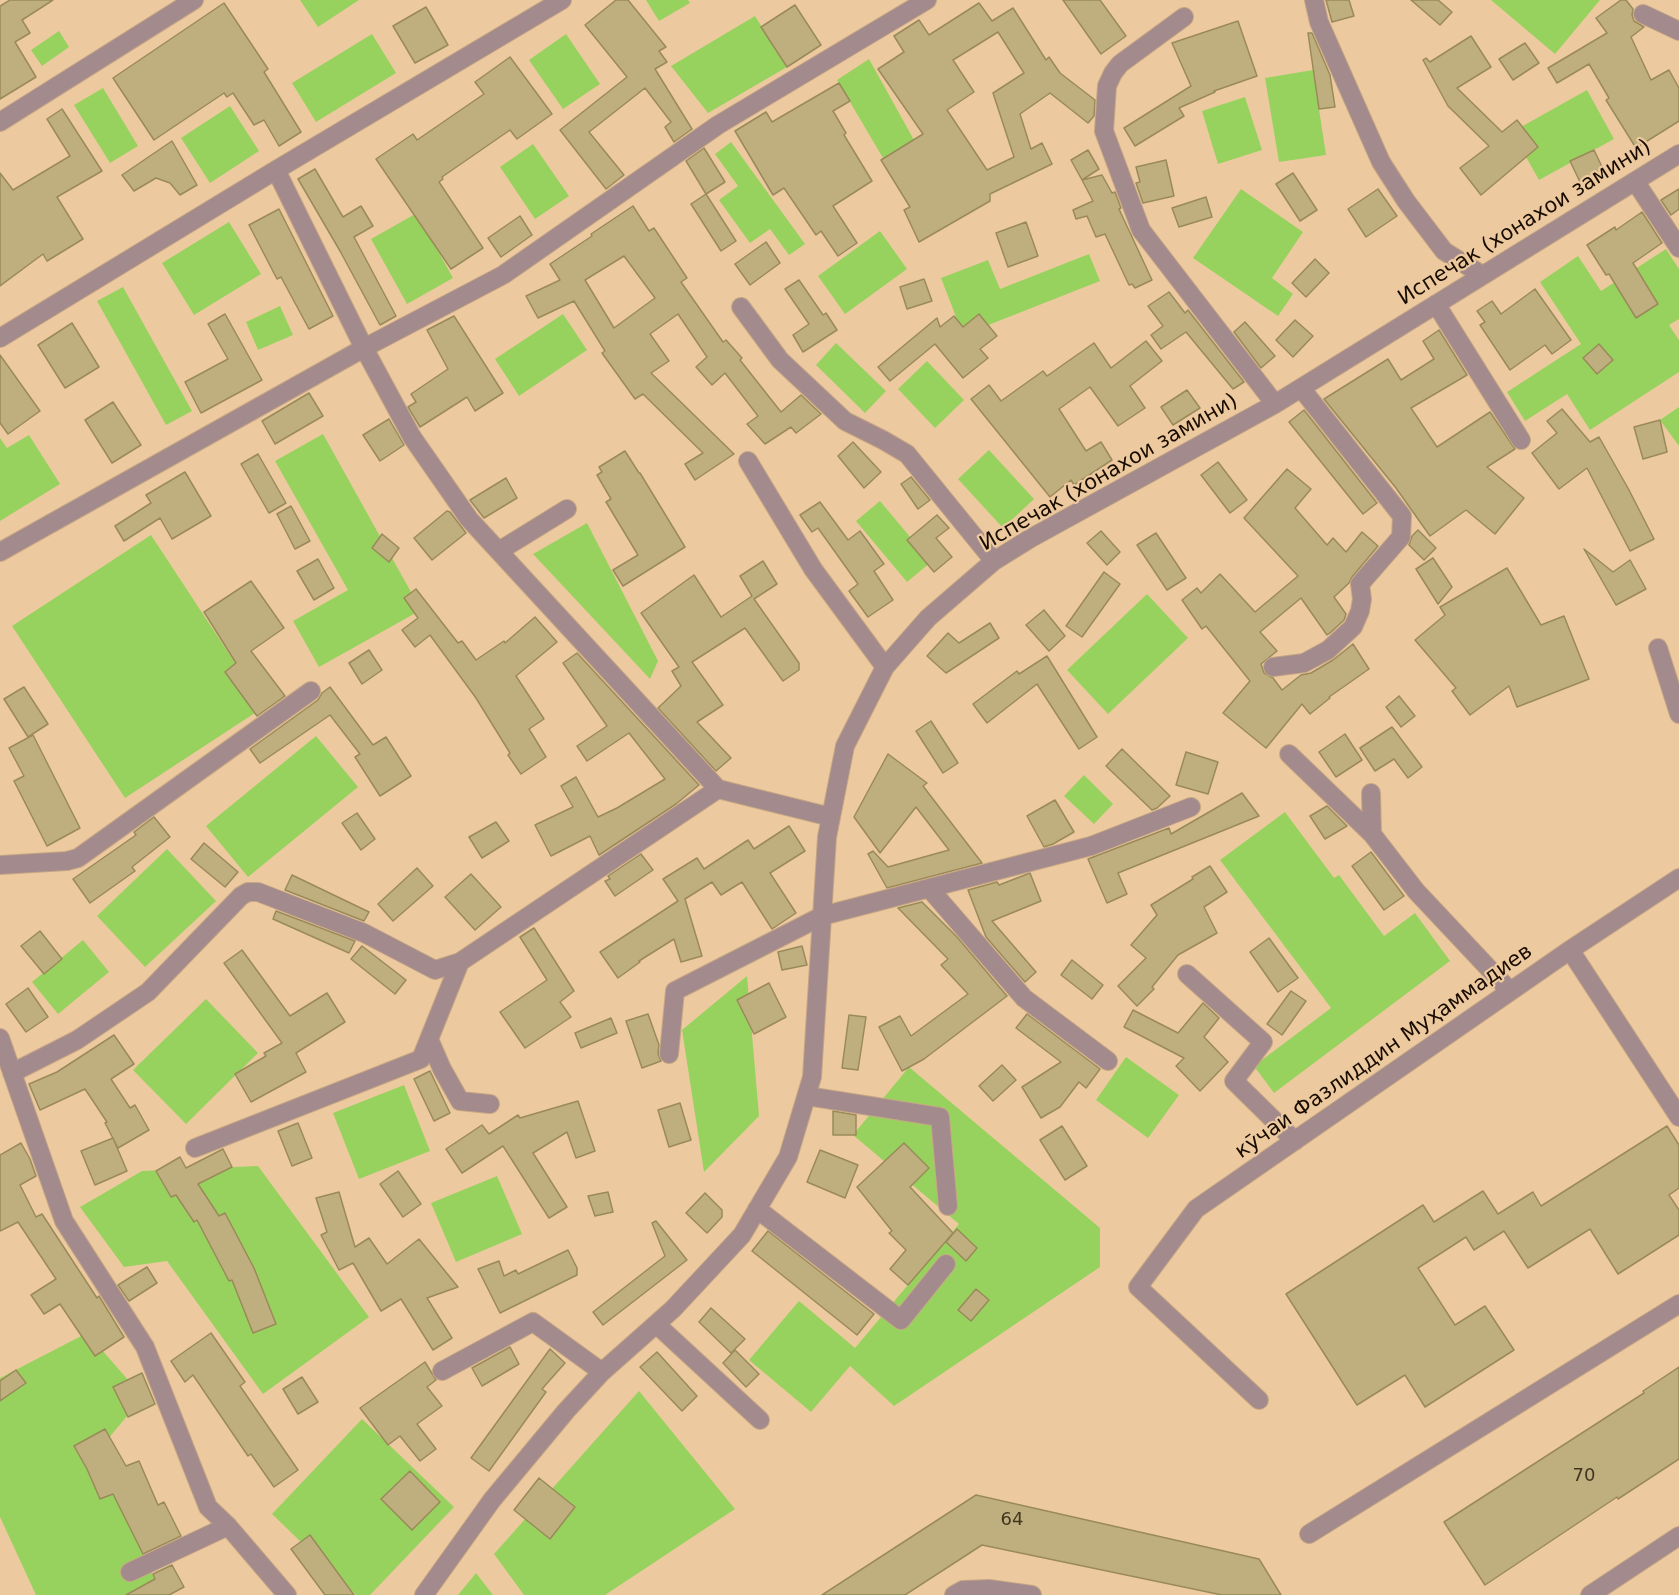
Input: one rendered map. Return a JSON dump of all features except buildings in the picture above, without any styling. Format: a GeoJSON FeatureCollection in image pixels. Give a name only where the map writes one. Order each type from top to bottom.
{"type":"FeatureCollection","features":[{"type":"Feature","properties":{"kind":"street"},"geometry":{"type":"LineString","coordinates":[[0,122],[194,0]]}},
{"type":"Feature","properties":{"kind":"street"},"geometry":{"type":"LineString","coordinates":[[0,338],[562,0]]}},
{"type":"Feature","properties":{"kind":"street"},"geometry":{"type":"LineString","coordinates":[[0,552],[364,348],[503,275],[718,125],[927,0]]}},
{"type":"Feature","properties":{"kind":"street"},"geometry":{"type":"LineString","coordinates":[[1314,0],[1319,22],[1387,172],[1444,251],[1482,275]]}},
{"type":"Feature","properties":{"kind":"street"},"geometry":{"type":"LineString","coordinates":[[1643,14],[1679,31]]}},
{"type":"Feature","properties":{"kind":"street"},"geometry":{"type":"LineString","coordinates":[[1184,17],[1120,64],[1113,73],[1107,86],[1104,131],[1141,230],[1275,404]]}},
{"type":"Feature","properties":{"kind":"street","name":"Испечак (хонахои замини)"},"geometry":{"type":"LineString","coordinates":[[424,1595],[492,1500],[602,1372],[672,1309],[742,1235],[788,1157],[812,1077],[827,837],[844,746],[885,667],[928,618],[994,561],[1031,538],[1275,404],[1679,154]]}},
{"type":"Feature","properties":{"kind":"street"},"geometry":{"type":"LineString","coordinates":[[276,170],[364,348],[412,437],[469,519],[718,789],[831,817]]}},
{"type":"Feature","properties":{"kind":"street"},"geometry":{"type":"LineString","coordinates":[[1635,182],[1679,248]]}},
{"type":"Feature","properties":{"kind":"street"},"geometry":{"type":"LineString","coordinates":[[1436,304],[1521,440]]}},
{"type":"Feature","properties":{"kind":"street"},"geometry":{"type":"LineString","coordinates":[[741,307],[780,360],[845,421],[907,454],[994,561]]}},
{"type":"Feature","properties":{"kind":"street"},"geometry":{"type":"LineString","coordinates":[[1273,667],[1304,663],[1328,650],[1353,627],[1362,599],[1360,584],[1401,537],[1402,516],[1300,388]]}},
{"type":"Feature","properties":{"kind":"street"},"geometry":{"type":"LineString","coordinates":[[748,461],[813,569],[885,667]]}},
{"type":"Feature","properties":{"kind":"street"},"geometry":{"type":"LineString","coordinates":[[499,551],[567,509]]}},
{"type":"Feature","properties":{"kind":"street"},"geometry":{"type":"LineString","coordinates":[[1658,648],[1679,714]]}},
{"type":"Feature","properties":{"kind":"street"},"geometry":{"type":"LineString","coordinates":[[0,865],[68,861],[78,858],[311,691]]}},
{"type":"Feature","properties":{"kind":"street"},"geometry":{"type":"LineString","coordinates":[[1289,754],[1372,834],[1416,891],[1510,992]]}},
{"type":"Feature","properties":{"kind":"street"},"geometry":{"type":"LineString","coordinates":[[12,1073],[77,1040],[148,992],[241,896],[248,892],[258,892],[364,933],[435,970],[460,962],[718,789]]}},
{"type":"Feature","properties":{"kind":"street"},"geometry":{"type":"LineString","coordinates":[[1371,793],[1372,834]]}},
{"type":"Feature","properties":{"kind":"street"},"geometry":{"type":"LineString","coordinates":[[669,1054],[675,991],[822,916],[1091,846],[1191,807]]}},
{"type":"Feature","properties":{"kind":"street","name":"кӯчаи Фазлиддин Муҳаммадиев"},"geometry":{"type":"LineString","coordinates":[[1259,1400],[1138,1287],[1196,1209],[1570,950],[1679,878]]}},
{"type":"Feature","properties":{"kind":"street"},"geometry":{"type":"LineString","coordinates":[[929,888],[1024,998],[1108,1061]]}},
{"type":"Feature","properties":{"kind":"street"},"geometry":{"type":"LineString","coordinates":[[1570,950],[1679,1117]]}},
{"type":"Feature","properties":{"kind":"street"},"geometry":{"type":"LineString","coordinates":[[195,1148],[421,1059],[460,962]]}},
{"type":"Feature","properties":{"kind":"street"},"geometry":{"type":"LineString","coordinates":[[1186,974],[1263,1042],[1234,1081],[1295,1141]]}},
{"type":"Feature","properties":{"kind":"street"},"geometry":{"type":"LineString","coordinates":[[0,1038],[63,1221],[145,1347],[208,1507],[228,1526],[287,1595]]}},
{"type":"Feature","properties":{"kind":"street"},"geometry":{"type":"LineString","coordinates":[[429,1039],[460,1101],[490,1104]]}},
{"type":"Feature","properties":{"kind":"street"},"geometry":{"type":"LineString","coordinates":[[807,1096],[940,1117],[948,1206]]}},
{"type":"Feature","properties":{"kind":"street"},"geometry":{"type":"LineString","coordinates":[[758,1209],[901,1320],[946,1264]]}},
{"type":"Feature","properties":{"kind":"street"},"geometry":{"type":"LineString","coordinates":[[1309,1534],[1679,1304]]}},
{"type":"Feature","properties":{"kind":"street"},"geometry":{"type":"LineString","coordinates":[[442,1371],[533,1322],[602,1372]]}},
{"type":"Feature","properties":{"kind":"street"},"geometry":{"type":"LineString","coordinates":[[656,1324],[760,1419]]}},
{"type":"Feature","properties":{"kind":"street"},"geometry":{"type":"LineString","coordinates":[[130,1572],[228,1526]]}},
{"type":"Feature","properties":{"kind":"street"},"geometry":{"type":"LineString","coordinates":[[1590,1595],[1679,1536]]}},
{"type":"Feature","properties":{"kind":"street"},"geometry":{"type":"LineString","coordinates":[[954,1595],[963,1590],[989,1589],[1026,1594]]}},
{"type":"Feature","properties":{"kind":"green space"},"geometry":{"type":"Polygon","coordinates":[[[300,0],[359,0],[318,27],[300,0]]]}},
{"type":"Feature","properties":{"kind":"green space"},"geometry":{"type":"Polygon","coordinates":[[[646,0],[688,0],[690,3],[659,21],[646,0]]]}},
{"type":"Feature","properties":{"kind":"green space"},"geometry":{"type":"Polygon","coordinates":[[[1491,0],[1600,0],[1555,54],[1491,0]]]}},
{"type":"Feature","properties":{"kind":"green space"},"geometry":{"type":"Polygon","coordinates":[[[755,16],[787,67],[708,113],[671,66],[755,16]]]}},
{"type":"Feature","properties":{"kind":"green space"},"geometry":{"type":"Polygon","coordinates":[[[59,31],[69,47],[42,66],[31,50],[59,31]]]}},
{"type":"Feature","properties":{"kind":"green space"},"geometry":{"type":"Polygon","coordinates":[[[372,34],[396,73],[316,122],[292,83],[372,34]]]}},
{"type":"Feature","properties":{"kind":"green space"},"geometry":{"type":"Polygon","coordinates":[[[566,34],[600,84],[563,109],[529,60],[566,34]]]}},
{"type":"Feature","properties":{"kind":"green space"},"geometry":{"type":"Polygon","coordinates":[[[869,59],[914,140],[883,158],[837,80],[869,59]]]}},
{"type":"Feature","properties":{"kind":"green space"},"geometry":{"type":"Polygon","coordinates":[[[1313,70],[1326,155],[1279,162],[1265,78],[1313,70]]]}},
{"type":"Feature","properties":{"kind":"green space"},"geometry":{"type":"Polygon","coordinates":[[[103,88],[138,146],[110,163],[74,105],[103,88]]]}},
{"type":"Feature","properties":{"kind":"green space"},"geometry":{"type":"Polygon","coordinates":[[[1587,90],[1614,139],[1539,180],[1512,132],[1587,90]]]}},
{"type":"Feature","properties":{"kind":"green space"},"geometry":{"type":"Polygon","coordinates":[[[1245,97],[1262,150],[1218,164],[1202,111],[1245,97]]]}},
{"type":"Feature","properties":{"kind":"green space"},"geometry":{"type":"Polygon","coordinates":[[[230,106],[259,151],[210,183],[181,138],[230,106]]]}},
{"type":"Feature","properties":{"kind":"green space"},"geometry":{"type":"Polygon","coordinates":[[[731,142],[805,244],[789,255],[770,229],[750,243],[719,200],[738,186],[715,154],[731,142]]]}},
{"type":"Feature","properties":{"kind":"green space"},"geometry":{"type":"Polygon","coordinates":[[[533,144],[569,196],[535,219],[500,167],[533,144]]]}},
{"type":"Feature","properties":{"kind":"green space"},"geometry":{"type":"Polygon","coordinates":[[[1241,189],[1303,232],[1272,278],[1293,294],[1278,316],[1193,258],[1241,189]]]}},
{"type":"Feature","properties":{"kind":"green space"},"geometry":{"type":"Polygon","coordinates":[[[417,213],[453,278],[407,304],[371,239],[417,213]]]}},
{"type":"Feature","properties":{"kind":"green space"},"geometry":{"type":"Polygon","coordinates":[[[229,222],[261,274],[194,315],[162,263],[229,222]]]}},
{"type":"Feature","properties":{"kind":"green space"},"geometry":{"type":"Polygon","coordinates":[[[880,231],[907,269],[845,314],[818,276],[880,231]]]}},
{"type":"Feature","properties":{"kind":"green space"},"geometry":{"type":"Polygon","coordinates":[[[1666,249],[1679,269],[1679,319],[1669,325],[1679,340],[1679,372],[1590,430],[1567,394],[1525,421],[1507,392],[1581,344],[1540,282],[1578,256],[1601,291],[1666,249]]]}},
{"type":"Feature","properties":{"kind":"green space"},"geometry":{"type":"Polygon","coordinates":[[[1089,254],[1100,281],[963,335],[941,278],[988,260],[1000,289],[1089,254]]]}},
{"type":"Feature","properties":{"kind":"green space"},"geometry":{"type":"Polygon","coordinates":[[[123,287],[192,411],[166,425],[97,301],[123,287]]]}},
{"type":"Feature","properties":{"kind":"green space"},"geometry":{"type":"Polygon","coordinates":[[[280,306],[293,335],[258,350],[246,322],[280,306]]]}},
{"type":"Feature","properties":{"kind":"green space"},"geometry":{"type":"Polygon","coordinates":[[[563,314],[587,350],[519,396],[495,359],[563,314]]]}},
{"type":"Feature","properties":{"kind":"green space"},"geometry":{"type":"Polygon","coordinates":[[[836,343],[886,391],[865,413],[816,365],[836,343]]]}},
{"type":"Feature","properties":{"kind":"green space"},"geometry":{"type":"Polygon","coordinates":[[[927,361],[964,400],[935,428],[898,389],[927,361]]]}},
{"type":"Feature","properties":{"kind":"green space"},"geometry":{"type":"Polygon","coordinates":[[[1679,407],[1679,446],[1660,420],[1679,407]]]}},
{"type":"Feature","properties":{"kind":"green space"},"geometry":{"type":"Polygon","coordinates":[[[323,434],[421,610],[319,667],[293,621],[348,590],[275,461],[323,434]]]}},
{"type":"Feature","properties":{"kind":"green space"},"geometry":{"type":"Polygon","coordinates":[[[29,435],[60,484],[0,521],[0,438],[7,448],[29,435]]]}},
{"type":"Feature","properties":{"kind":"green space"},"geometry":{"type":"Polygon","coordinates":[[[989,450],[1034,499],[1003,528],[958,479],[989,450]]]}},
{"type":"Feature","properties":{"kind":"green space"},"geometry":{"type":"Polygon","coordinates":[[[880,501],[931,562],[907,582],[856,521],[880,501]]]}},
{"type":"Feature","properties":{"kind":"green space"},"geometry":{"type":"Polygon","coordinates":[[[587,523],[658,661],[650,679],[533,554],[587,523]]]}},
{"type":"Feature","properties":{"kind":"green space"},"geometry":{"type":"Polygon","coordinates":[[[151,535],[264,707],[125,798],[12,626],[151,535]]]}},
{"type":"Feature","properties":{"kind":"green space"},"geometry":{"type":"Polygon","coordinates":[[[1147,594],[1188,638],[1108,714],[1067,670],[1147,594]]]}},
{"type":"Feature","properties":{"kind":"green space"},"geometry":{"type":"Polygon","coordinates":[[[316,736],[358,787],[248,877],[206,826],[316,736]]]}},
{"type":"Feature","properties":{"kind":"green space"},"geometry":{"type":"Polygon","coordinates":[[[1084,775],[1113,804],[1094,824],[1064,796],[1084,775]]]}},
{"type":"Feature","properties":{"kind":"green space"},"geometry":{"type":"Polygon","coordinates":[[[1285,812],[1334,878],[1339,875],[1384,936],[1415,913],[1450,961],[1274,1093],[1254,1066],[1331,1008],[1220,860],[1285,812]]]}},
{"type":"Feature","properties":{"kind":"green space"},"geometry":{"type":"Polygon","coordinates":[[[167,849],[216,901],[145,967],[97,916],[167,849]]]}},
{"type":"Feature","properties":{"kind":"green space"},"geometry":{"type":"Polygon","coordinates":[[[83,940],[109,972],[58,1014],[32,982],[83,940]]]}},
{"type":"Feature","properties":{"kind":"green space"},"geometry":{"type":"Polygon","coordinates":[[[747,976],[759,1116],[704,1172],[682,1030],[747,976]]]}},
{"type":"Feature","properties":{"kind":"green space"},"geometry":{"type":"Polygon","coordinates":[[[206,999],[258,1053],[186,1124],[133,1070],[206,999]]]}},
{"type":"Feature","properties":{"kind":"green space"},"geometry":{"type":"Polygon","coordinates":[[[1126,1057],[1179,1095],[1148,1138],[1096,1100],[1126,1057]]]}},
{"type":"Feature","properties":{"kind":"green space"},"geometry":{"type":"Polygon","coordinates":[[[909,1067],[1100,1228],[1100,1267],[894,1406],[850,1366],[811,1412],[749,1360],[799,1301],[855,1348],[959,1224],[853,1135],[909,1067]]]}},
{"type":"Feature","properties":{"kind":"green space"},"geometry":{"type":"Polygon","coordinates":[[[404,1085],[430,1151],[359,1179],[333,1113],[404,1085]]]}},
{"type":"Feature","properties":{"kind":"green space"},"geometry":{"type":"Polygon","coordinates":[[[258,1166],[369,1317],[263,1394],[167,1261],[124,1267],[80,1207],[142,1171],[258,1166]]]}},
{"type":"Feature","properties":{"kind":"green space"},"geometry":{"type":"Polygon","coordinates":[[[497,1176],[522,1234],[456,1262],[431,1203],[497,1176]]]}},
{"type":"Feature","properties":{"kind":"green space"},"geometry":{"type":"Polygon","coordinates":[[[87,1333],[143,1397],[97,1452],[162,1595],[36,1595],[0,1517],[0,1378],[87,1333]]]}},
{"type":"Feature","properties":{"kind":"green space"},"geometry":{"type":"Polygon","coordinates":[[[639,1391],[735,1509],[605,1595],[524,1595],[494,1554],[639,1391]]]}},
{"type":"Feature","properties":{"kind":"green space"},"geometry":{"type":"Polygon","coordinates":[[[362,1419],[454,1507],[370,1595],[356,1595],[272,1514],[362,1419]]]}},
{"type":"Feature","properties":{"kind":"green space"},"geometry":{"type":"Polygon","coordinates":[[[476,1573],[493,1595],[458,1595],[476,1573]]]}}]}
